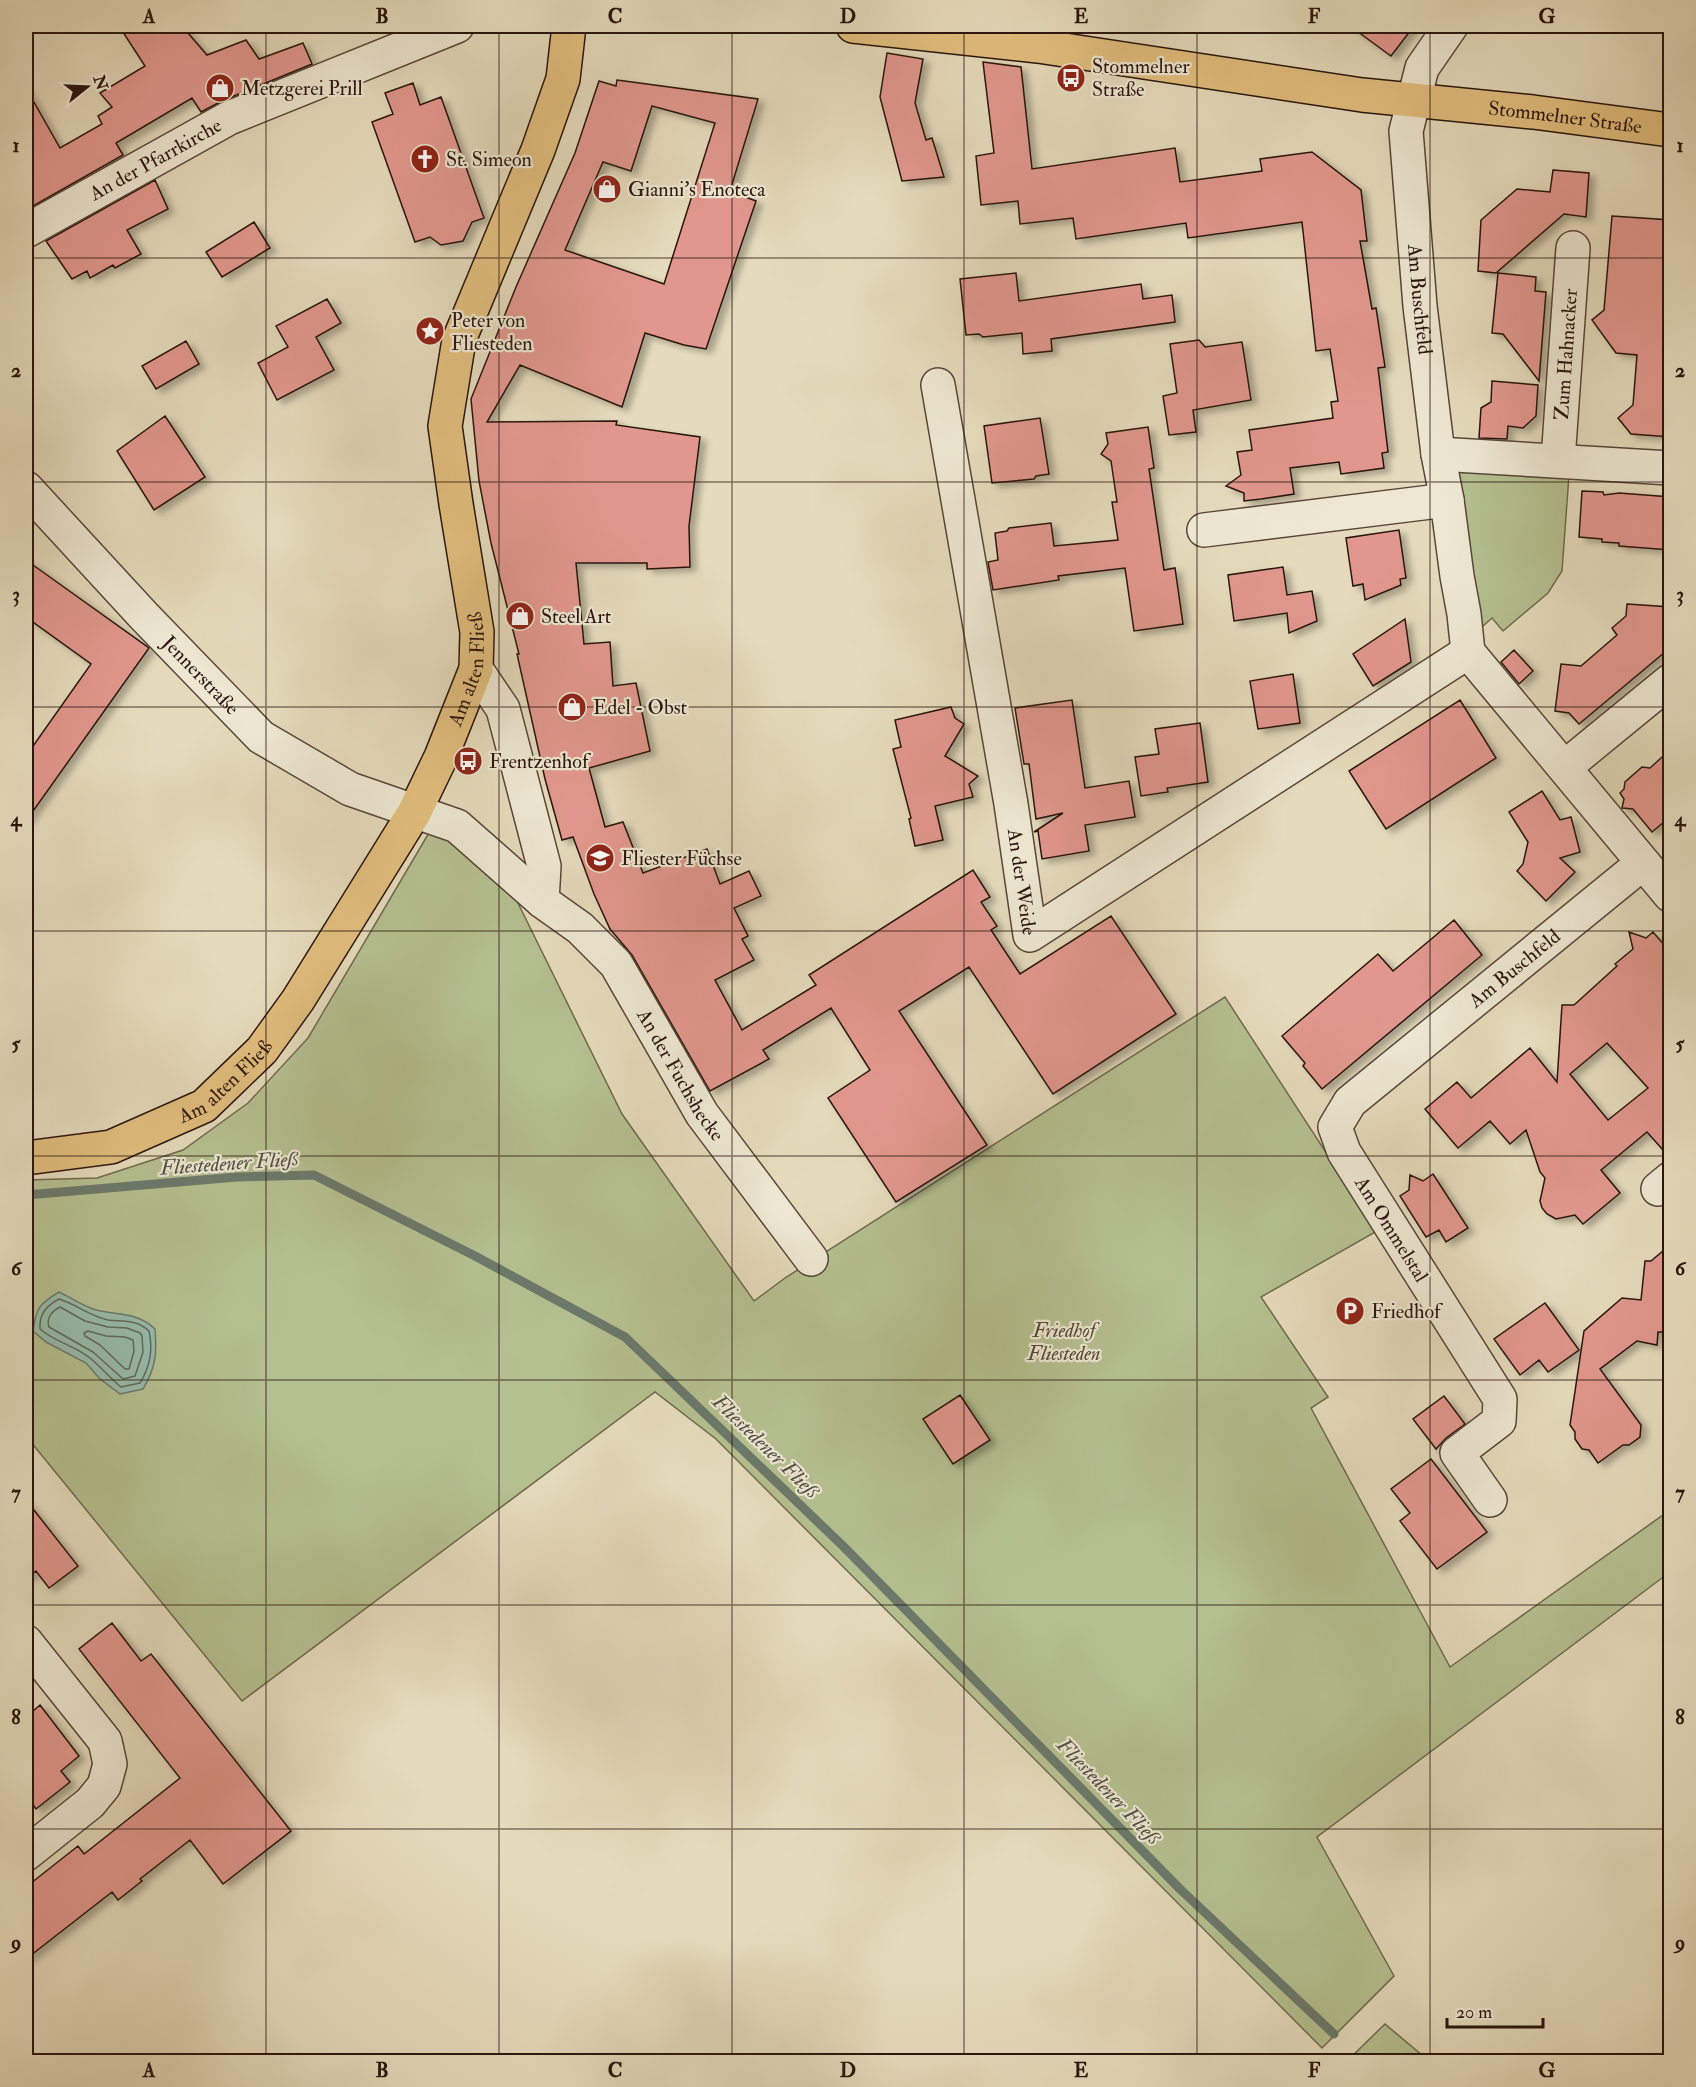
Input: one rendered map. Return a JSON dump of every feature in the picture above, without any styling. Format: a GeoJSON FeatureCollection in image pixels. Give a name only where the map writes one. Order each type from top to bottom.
{"type":"FeatureCollection","features":[{"type":"Feature","properties":{"kind":"main road","name":"Am alten Fließ"},"geometry":{"type":"LineString","coordinates":[[26,1158],[111,1147],[204,1106],[262,1050],[298,1000],[414,813],[441,757],[476,669],[477,632],[445,426],[459,340],[538,150],[563,80],[569,26]]}},
{"type":"Feature","properties":{"kind":"main road","name":"Stommelner Straße"},"geometry":{"type":"LineString","coordinates":[[853,26],[1049,48],[1362,95],[1533,112],[1671,130]]}},
{"type":"Feature","properties":{"kind":"street","name":"An der Pfarrkirche"},"geometry":{"type":"LineString","coordinates":[[26,231],[229,117],[457,26]]}},
{"type":"Feature","properties":{"kind":"street","name":"Am Buschfeld"},"geometry":{"type":"LineString","coordinates":[[1451,26],[1422,69],[1406,131],[1420,306],[1438,454],[1447,500],[1468,652]]}},
{"type":"Feature","properties":{"kind":"street","name":"Zum Hahnacker"},"geometry":{"type":"LineString","coordinates":[[1558,460],[1573,248]]}},
{"type":"Feature","properties":{"kind":"street","name":"An der Weide"},"geometry":{"type":"LineString","coordinates":[[938,385],[1011,804],[1030,935],[1468,652]]}},
{"type":"Feature","properties":{"kind":"street"},"geometry":{"type":"LineString","coordinates":[[1438,454],[1671,468]]}},
{"type":"Feature","properties":{"kind":"street","name":"Jennerstraße"},"geometry":{"type":"LineString","coordinates":[[26,489],[261,737],[350,789],[414,813]]}},
{"type":"Feature","properties":{"kind":"street"},"geometry":{"type":"LineString","coordinates":[[1204,530],[1447,500]]}},
{"type":"Feature","properties":{"kind":"street"},"geometry":{"type":"LineString","coordinates":[[1468,652],[1671,895]]}},
{"type":"Feature","properties":{"kind":"street"},"geometry":{"type":"LineString","coordinates":[[476,669],[502,709],[544,866],[542,901]]}},
{"type":"Feature","properties":{"kind":"street"},"geometry":{"type":"LineString","coordinates":[[1565,768],[1671,681]]}},
{"type":"Feature","properties":{"kind":"street","name":"An der Fuchshecke"},"geometry":{"type":"LineString","coordinates":[[414,813],[457,826],[542,901],[580,928],[616,964],[702,1114],[811,1259]]}},
{"type":"Feature","properties":{"kind":"street","name":"Am Buschfeld"},"geometry":{"type":"LineString","coordinates":[[1385,1075],[1643,863]]}},
{"type":"Feature","properties":{"kind":"street","name":"Am Ommelstal"},"geometry":{"type":"LineString","coordinates":[[1385,1075],[1350,1102],[1335,1127],[1344,1152],[1500,1399],[1498,1421],[1456,1454],[1490,1500]]}},
{"type":"Feature","properties":{"kind":"street"},"geometry":{"type":"LineString","coordinates":[[26,1642],[105,1741],[110,1764],[104,1786],[90,1803],[26,1854]]}},
{"type":"Feature","properties":{"kind":"green space"},"geometry":{"type":"Polygon","coordinates":[[[1458,471],[1569,475],[1562,571],[1548,593],[1503,631],[1492,618],[1475,633],[1458,471]]]}},
{"type":"Feature","properties":{"kind":"green space","name":"Friedhof Fliesteden"},"geometry":{"type":"Polygon","coordinates":[[[433,826],[511,889],[622,1114],[754,1301],[785,1278],[1225,997],[1377,1231],[1261,1297],[1328,1397],[1311,1408],[1450,1667],[1670,1510],[1670,1572],[1317,1837],[1394,1976],[1322,2048],[716,1439],[655,1392],[242,1701],[26,1436],[26,1180],[97,1178],[183,1150],[248,1103],[308,1038],[433,826]]]}},
{"type":"Feature","properties":{"kind":"green space"},"geometry":{"type":"Polygon","coordinates":[[[1385,2024],[1429,2061],[1347,2061],[1385,2024]]]}},
{"type":"Feature","properties":{"kind":"water"},"geometry":{"type":"Polygon","coordinates":[[[59,1292],[93,1309],[141,1319],[155,1329],[155,1360],[143,1389],[120,1394],[100,1379],[86,1363],[46,1342],[33,1331],[40,1307],[59,1292]]]}},
{"type":"Feature","properties":{"kind":"building"},"geometry":{"type":"Polygon","coordinates":[[[119,26],[182,26],[207,55],[246,40],[259,59],[303,43],[312,64],[201,112],[192,98],[116,143],[123,155],[26,210],[26,88],[60,148],[102,124],[98,116],[112,107],[100,93],[145,66],[119,26]]]}},
{"type":"Feature","properties":{"kind":"building"},"geometry":{"type":"Polygon","coordinates":[[[1350,26],[1414,26],[1391,56],[1350,26]]]}},
{"type":"Feature","properties":{"kind":"building"},"geometry":{"type":"Polygon","coordinates":[[[887,53],[923,59],[915,103],[926,140],[932,138],[944,177],[902,181],[880,97],[887,53]]]}},
{"type":"Feature","properties":{"kind":"building"},"geometry":{"type":"Polygon","coordinates":[[[983,62],[1021,67],[1032,169],[1175,148],[1180,182],[1262,171],[1260,159],[1312,152],[1361,190],[1367,241],[1360,241],[1372,309],[1376,308],[1385,367],[1378,368],[1388,452],[1382,453],[1384,468],[1341,474],[1339,462],[1290,468],[1294,494],[1244,501],[1244,493],[1226,486],[1241,475],[1237,452],[1252,450],[1249,430],[1333,418],[1331,402],[1338,401],[1330,349],[1316,351],[1302,222],[1188,238],[1186,223],[1076,239],[1073,218],[1020,224],[1018,201],[981,205],[976,156],[994,153],[983,62]]]}},
{"type":"Feature","properties":{"kind":"building"},"geometry":{"type":"Polygon","coordinates":[[[617,80],[758,99],[730,191],[756,201],[706,349],[645,333],[622,407],[520,365],[487,422],[617,421],[616,425],[700,437],[689,526],[690,567],[647,569],[647,563],[576,563],[584,644],[610,642],[613,686],[636,683],[650,751],[589,768],[605,827],[623,822],[643,873],[707,849],[720,884],[749,871],[761,896],[734,908],[748,936],[742,939],[754,960],[715,980],[742,1030],[816,985],[809,975],[973,870],[990,897],[981,902],[997,926],[991,930],[1020,974],[1111,916],[1176,1014],[1053,1094],[969,967],[899,1011],[987,1145],[896,1202],[828,1098],[870,1070],[831,1008],[763,1050],[769,1059],[710,1091],[632,955],[610,929],[573,837],[562,840],[545,779],[517,654],[519,654],[491,543],[479,481],[471,399],[516,287],[575,153],[599,81],[616,86],[617,80]],[[652,106],[631,171],[603,162],[565,250],[664,284],[715,123],[652,106]]]}},
{"type":"Feature","properties":{"kind":"building","name":"St. Simeon"},"geometry":{"type":"Polygon","coordinates":[[[413,83],[420,105],[441,97],[484,218],[472,222],[463,241],[441,245],[430,237],[415,242],[372,122],[393,114],[385,93],[413,83]]]}},
{"type":"Feature","properties":{"kind":"building"},"geometry":{"type":"Polygon","coordinates":[[[1553,170],[1589,173],[1586,217],[1564,214],[1496,273],[1478,271],[1481,220],[1517,189],[1550,192],[1553,170]]]}},
{"type":"Feature","properties":{"kind":"building"},"geometry":{"type":"Polygon","coordinates":[[[155,180],[168,209],[127,230],[141,254],[115,268],[113,265],[90,278],[87,271],[72,279],[46,241],[155,180]]]}},
{"type":"Feature","properties":{"kind":"building"},"geometry":{"type":"Polygon","coordinates":[[[1612,216],[1671,220],[1671,283],[1665,325],[1671,330],[1671,437],[1631,434],[1618,418],[1633,405],[1637,355],[1616,353],[1592,320],[1604,310],[1612,216]]]}},
{"type":"Feature","properties":{"kind":"building"},"geometry":{"type":"Polygon","coordinates":[[[254,222],[270,248],[222,277],[206,252],[254,222]]]}},
{"type":"Feature","properties":{"kind":"building"},"geometry":{"type":"Polygon","coordinates":[[[1016,273],[1019,301],[1141,284],[1143,299],[1172,295],[1175,322],[1051,339],[1052,351],[1023,354],[1022,333],[983,337],[979,334],[966,335],[960,279],[1016,273]]]}},
{"type":"Feature","properties":{"kind":"building"},"geometry":{"type":"Polygon","coordinates":[[[1498,273],[1536,277],[1535,291],[1546,292],[1539,381],[1503,334],[1492,333],[1498,273]]]}},
{"type":"Feature","properties":{"kind":"building"},"geometry":{"type":"Polygon","coordinates":[[[327,299],[341,323],[316,337],[334,370],[277,400],[258,363],[288,347],[276,326],[327,299]]]}},
{"type":"Feature","properties":{"kind":"building"},"geometry":{"type":"Polygon","coordinates":[[[1199,340],[1205,347],[1242,342],[1251,400],[1193,410],[1196,432],[1169,435],[1163,396],[1177,393],[1170,344],[1199,340]]]}},
{"type":"Feature","properties":{"kind":"building"},"geometry":{"type":"Polygon","coordinates":[[[186,341],[199,364],[156,389],[142,366],[186,341]]]}},
{"type":"Feature","properties":{"kind":"building"},"geometry":{"type":"Polygon","coordinates":[[[1492,381],[1538,385],[1536,416],[1523,428],[1508,426],[1507,439],[1479,438],[1481,408],[1491,402],[1492,381]]]}},
{"type":"Feature","properties":{"kind":"building"},"geometry":{"type":"Polygon","coordinates":[[[165,416],[205,477],[154,510],[117,451],[165,416]]]}},
{"type":"Feature","properties":{"kind":"building"},"geometry":{"type":"Polygon","coordinates":[[[1040,418],[1049,474],[1036,476],[1034,479],[992,483],[984,426],[1040,418]]]}},
{"type":"Feature","properties":{"kind":"building"},"geometry":{"type":"Polygon","coordinates":[[[1148,427],[1154,468],[1149,469],[1164,570],[1175,568],[1183,624],[1134,631],[1125,568],[1058,576],[1059,580],[993,590],[988,562],[998,560],[995,533],[1007,531],[1009,528],[1051,523],[1054,546],[1118,540],[1112,502],[1117,502],[1111,461],[1101,454],[1108,444],[1106,433],[1148,427]]]}},
{"type":"Feature","properties":{"kind":"building"},"geometry":{"type":"Polygon","coordinates":[[[1582,491],[1603,492],[1604,495],[1619,493],[1671,497],[1671,550],[1619,546],[1619,543],[1602,542],[1602,539],[1579,537],[1582,491]]]}},
{"type":"Feature","properties":{"kind":"building"},"geometry":{"type":"Polygon","coordinates":[[[1399,530],[1406,578],[1400,579],[1401,585],[1365,600],[1363,584],[1353,586],[1346,538],[1399,530]]]}},
{"type":"Feature","properties":{"kind":"building"},"geometry":{"type":"Polygon","coordinates":[[[26,560],[149,648],[26,821],[26,756],[91,664],[26,617],[26,560]]]}},
{"type":"Feature","properties":{"kind":"building"},"geometry":{"type":"Polygon","coordinates":[[[1283,567],[1287,595],[1312,591],[1317,621],[1289,633],[1287,613],[1234,621],[1228,575],[1283,567]]]}},
{"type":"Feature","properties":{"kind":"building"},"geometry":{"type":"Polygon","coordinates":[[[1627,604],[1671,607],[1671,647],[1579,724],[1569,713],[1555,711],[1561,664],[1581,666],[1617,635],[1612,628],[1626,616],[1627,604]]]}},
{"type":"Feature","properties":{"kind":"building"},"geometry":{"type":"Polygon","coordinates":[[[1405,619],[1411,662],[1373,686],[1353,654],[1405,619]]]}},
{"type":"Feature","properties":{"kind":"building"},"geometry":{"type":"Polygon","coordinates":[[[1514,650],[1533,671],[1519,684],[1501,662],[1514,650]]]}},
{"type":"Feature","properties":{"kind":"building"},"geometry":{"type":"Polygon","coordinates":[[[1293,674],[1300,723],[1258,729],[1250,681],[1293,674]]]}},
{"type":"Feature","properties":{"kind":"building"},"geometry":{"type":"Polygon","coordinates":[[[1072,700],[1085,788],[1129,781],[1135,817],[1085,825],[1089,851],[1042,859],[1038,831],[1034,832],[1063,813],[1036,819],[1029,764],[1024,764],[1015,708],[1072,700]]]}},
{"type":"Feature","properties":{"kind":"building"},"geometry":{"type":"Polygon","coordinates":[[[1460,700],[1496,758],[1386,829],[1349,771],[1460,700]]]}},
{"type":"Feature","properties":{"kind":"building"},"geometry":{"type":"Polygon","coordinates":[[[951,707],[955,718],[964,724],[945,756],[978,776],[969,784],[973,797],[935,806],[943,840],[915,846],[909,819],[911,818],[893,749],[901,747],[895,720],[951,707]]]}},
{"type":"Feature","properties":{"kind":"building"},"geometry":{"type":"Polygon","coordinates":[[[1200,723],[1208,782],[1167,788],[1168,792],[1141,796],[1135,757],[1159,754],[1155,729],[1200,723]]]}},
{"type":"Feature","properties":{"kind":"building"},"geometry":{"type":"Polygon","coordinates":[[[1671,749],[1671,816],[1652,832],[1633,809],[1622,808],[1624,799],[1620,793],[1624,789],[1625,782],[1642,767],[1650,768],[1671,749]]]}},
{"type":"Feature","properties":{"kind":"building"},"geometry":{"type":"Polygon","coordinates":[[[1542,791],[1560,820],[1571,817],[1580,852],[1560,858],[1575,872],[1546,901],[1517,871],[1523,864],[1528,842],[1509,812],[1542,791]]]}},
{"type":"Feature","properties":{"kind":"building"},"geometry":{"type":"Polygon","coordinates":[[[1454,920],[1482,955],[1322,1089],[1303,1066],[1305,1063],[1282,1036],[1378,954],[1393,971],[1454,920]]]}},
{"type":"Feature","properties":{"kind":"building"},"geometry":{"type":"Polygon","coordinates":[[[1629,932],[1646,938],[1653,932],[1671,953],[1671,1159],[1647,1132],[1601,1170],[1620,1193],[1583,1224],[1575,1215],[1556,1219],[1542,1208],[1540,1201],[1545,1178],[1540,1172],[1526,1130],[1510,1144],[1490,1121],[1458,1148],[1425,1109],[1457,1082],[1471,1098],[1530,1048],[1557,1082],[1562,1005],[1574,1005],[1633,949],[1629,932]],[[1607,1043],[1570,1074],[1608,1120],[1648,1088],[1607,1043]]]}},
{"type":"Feature","properties":{"kind":"building"},"geometry":{"type":"Polygon","coordinates":[[[1433,1174],[1468,1228],[1446,1242],[1439,1230],[1426,1237],[1400,1196],[1409,1190],[1410,1175],[1423,1181],[1433,1174]]]}},
{"type":"Feature","properties":{"kind":"building"},"geometry":{"type":"Polygon","coordinates":[[[1671,1244],[1671,1332],[1658,1332],[1657,1345],[1637,1341],[1600,1369],[1641,1425],[1640,1437],[1629,1445],[1623,1445],[1598,1463],[1589,1450],[1582,1449],[1570,1425],[1584,1331],[1622,1298],[1641,1300],[1645,1261],[1651,1261],[1671,1244]]]}},
{"type":"Feature","properties":{"kind":"building"},"geometry":{"type":"Polygon","coordinates":[[[1545,1303],[1579,1350],[1548,1372],[1539,1360],[1520,1375],[1494,1339],[1545,1303]]]}},
{"type":"Feature","properties":{"kind":"building"},"geometry":{"type":"Polygon","coordinates":[[[960,1395],[990,1440],[953,1464],[923,1419],[960,1395]]]}},
{"type":"Feature","properties":{"kind":"building"},"geometry":{"type":"Polygon","coordinates":[[[1444,1396],[1465,1424],[1446,1438],[1436,1449],[1413,1419],[1444,1396]]]}},
{"type":"Feature","properties":{"kind":"building"},"geometry":{"type":"Polygon","coordinates":[[[1431,1459],[1487,1532],[1437,1569],[1400,1521],[1410,1513],[1391,1489],[1431,1459]]]}},
{"type":"Feature","properties":{"kind":"building"},"geometry":{"type":"Polygon","coordinates":[[[26,1500],[78,1566],[49,1588],[36,1571],[26,1579],[26,1500]]]}},
{"type":"Feature","properties":{"kind":"building"},"geometry":{"type":"Polygon","coordinates":[[[112,1623],[141,1661],[151,1654],[291,1831],[223,1884],[190,1840],[140,1879],[142,1881],[118,1900],[112,1892],[26,1959],[26,1887],[78,1846],[84,1854],[180,1778],[79,1649],[112,1623]]]}},
{"type":"Feature","properties":{"kind":"building"},"geometry":{"type":"Polygon","coordinates":[[[40,1705],[79,1756],[61,1771],[70,1782],[36,1809],[26,1795],[26,1717],[40,1705]]]}},
{"type":"Feature","properties":{"kind":"waterway","name":"Fliestedener Fließ"},"geometry":{"type":"LineString","coordinates":[[26,1195],[237,1177],[314,1175],[475,1256],[625,1337],[843,1546],[1180,1889],[1334,2034]]}},
{"type":"Feature","properties":{"kind":"place","name":"Stommelner Straße"},"geometry":{"type":"Point","coordinates":[1071,78]}},
{"type":"Feature","properties":{"kind":"place","name":"Metzgerei Prill"},"geometry":{"type":"Point","coordinates":[220,88]}},
{"type":"Feature","properties":{"kind":"place","name":"St. Simeon"},"geometry":{"type":"Point","coordinates":[425,159]}},
{"type":"Feature","properties":{"kind":"place","name":"Gianni's Enoteca"},"geometry":{"type":"Point","coordinates":[607,189]}},
{"type":"Feature","properties":{"kind":"place","name":"Peter von Fliesteden"},"geometry":{"type":"Point","coordinates":[430,331]}},
{"type":"Feature","properties":{"kind":"place","name":"Steel Art"},"geometry":{"type":"Point","coordinates":[520,616]}},
{"type":"Feature","properties":{"kind":"place","name":"Edel - Obst"},"geometry":{"type":"Point","coordinates":[572,707]}},
{"type":"Feature","properties":{"kind":"place","name":"Frentzenhof"},"geometry":{"type":"Point","coordinates":[468,761]}},
{"type":"Feature","properties":{"kind":"place","name":"Fliester Füchse"},"geometry":{"type":"Point","coordinates":[600,858]}},
{"type":"Feature","properties":{"kind":"place","name":"Friedhof"},"geometry":{"type":"Point","coordinates":[1350,1311]}}]}
